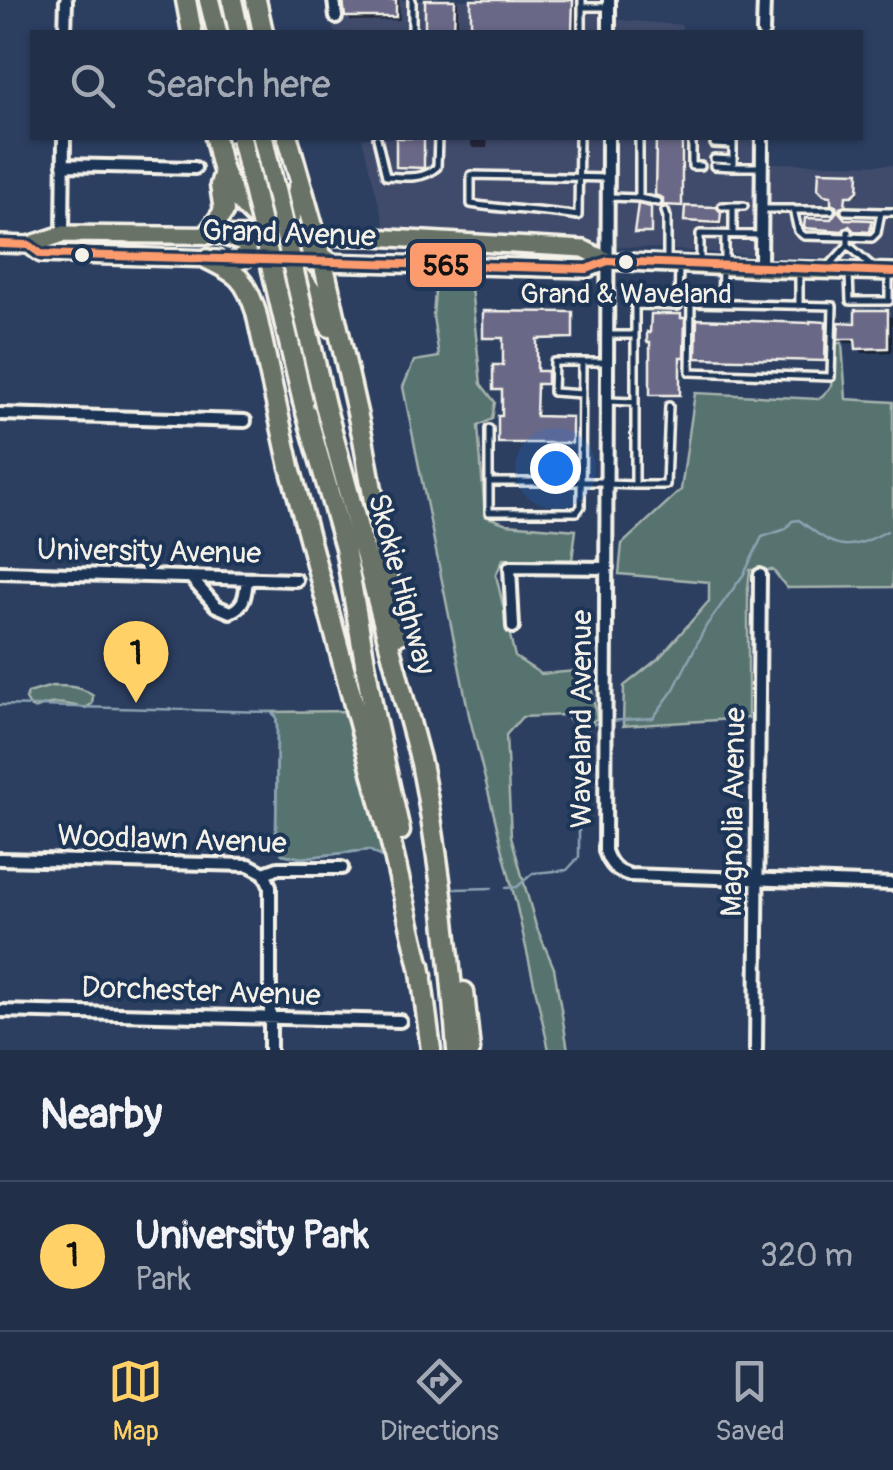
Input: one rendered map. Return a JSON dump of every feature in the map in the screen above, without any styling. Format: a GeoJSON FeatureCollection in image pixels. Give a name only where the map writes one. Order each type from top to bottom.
{"type":"FeatureCollection","features":[{"type":"Feature","properties":{"kind":"highway"},"geometry":{"type":"LineString","coordinates":[[186,0],[192,30]]}},
{"type":"Feature","properties":{"kind":"highway"},"geometry":{"type":"LineString","coordinates":[[209,0],[216,30]]}},
{"type":"Feature","properties":{"kind":"highway"},"geometry":{"type":"LineString","coordinates":[[232,0],[239,30]]}},
{"type":"Feature","properties":{"kind":"highway"},"geometry":{"type":"LineString","coordinates":[[256,4],[262,30]]}},
{"type":"Feature","properties":{"kind":"highway"},"geometry":{"type":"LineString","coordinates":[[216,140],[224,174],[250,213],[285,238],[324,249]]}},
{"type":"Feature","properties":{"kind":"highway","name":"Skokie Highway"},"geometry":{"type":"LineString","coordinates":[[241,140],[303,402],[345,548],[374,714],[412,894],[431,1050]]}},
{"type":"Feature","properties":{"kind":"highway","name":"Skokie Highway"},"geometry":{"type":"LineString","coordinates":[[263,140],[325,405],[421,763],[444,906],[457,1050]]}},
{"type":"Feature","properties":{"kind":"highway"},"geometry":{"type":"LineString","coordinates":[[288,140],[299,183],[324,249],[363,439],[421,763]]}},
{"type":"Feature","properties":{"kind":"highway"},"geometry":{"type":"LineString","coordinates":[[224,174],[220,185],[224,211],[214,234],[275,256],[313,294],[341,344]]}},
{"type":"Feature","properties":{"kind":"highway"},"geometry":{"type":"LineString","coordinates":[[256,312],[261,280],[285,238],[299,183]]}},
{"type":"Feature","properties":{"kind":"highway"},"geometry":{"type":"LineString","coordinates":[[239,260],[275,256]]}},
{"type":"Feature","properties":{"kind":"highway"},"geometry":{"type":"LineString","coordinates":[[207,258],[238,276],[248,288],[256,312],[290,467],[389,835],[422,976]]}},
{"type":"Feature","properties":{"kind":"highway"},"geometry":{"type":"LineString","coordinates":[[432,820],[454,919],[470,1050]]}},
{"type":"Feature","properties":{"kind":"main road","name":"Grand Avenue"},"geometry":{"type":"LineString","coordinates":[[0,244],[29,245],[63,234],[285,238]]}},
{"type":"Feature","properties":{"kind":"main road","name":"Grand Avenue"},"geometry":{"type":"LineString","coordinates":[[275,256],[324,249],[476,242],[584,249],[608,260],[887,272]]}},
{"type":"Feature","properties":{"kind":"main road","name":"Grand Avenue"},"geometry":{"type":"LineString","coordinates":[[29,245],[40,254],[239,260]]}},
{"type":"Feature","properties":{"kind":"main road","name":"Grand Avenue"},"geometry":{"type":"LineString","coordinates":[[324,249],[587,270],[608,260]]}},
{"type":"Feature","properties":{"kind":"street"},"geometry":{"type":"LineString","coordinates":[[65,30],[66,0]]}},
{"type":"Feature","properties":{"kind":"street"},"geometry":{"type":"LineString","coordinates":[[334,0],[336,17]]}},
{"type":"Feature","properties":{"kind":"street"},"geometry":{"type":"LineString","coordinates":[[763,30],[764,0]]}},
{"type":"Feature","properties":{"kind":"street"},"geometry":{"type":"LineString","coordinates":[[609,4],[609,30]]}},
{"type":"Feature","properties":{"kind":"street"},"geometry":{"type":"LineString","coordinates":[[63,234],[64,140]]}},
{"type":"Feature","properties":{"kind":"street","name":"Waveland Avenue"},"geometry":{"type":"LineString","coordinates":[[608,140],[605,851],[614,868],[630,875],[758,880]]}},
{"type":"Feature","properties":{"kind":"street"},"geometry":{"type":"LineString","coordinates":[[761,269],[762,140]]}},
{"type":"Feature","properties":{"kind":"street"},"geometry":{"type":"LineString","coordinates":[[63,165],[194,168]]}},
{"type":"Feature","properties":{"kind":"street"},"geometry":{"type":"LineString","coordinates":[[0,414],[246,421]]}},
{"type":"Feature","properties":{"kind":"street","name":"Waveland Avenue"},"geometry":{"type":"LineString","coordinates":[[512,627],[510,567],[607,568]]}},
{"type":"Feature","properties":{"kind":"street","name":"University Avenue"},"geometry":{"type":"LineString","coordinates":[[0,572],[296,580]]}},
{"type":"Feature","properties":{"kind":"street","name":"Magnolia Avenue"},"geometry":{"type":"LineString","coordinates":[[756,1050],[760,576]]}},
{"type":"Feature","properties":{"kind":"street"},"geometry":{"type":"LineString","coordinates":[[190,577],[216,606],[230,612],[244,601],[246,579]]}},
{"type":"Feature","properties":{"kind":"street","name":"Woodlawn Avenue"},"geometry":{"type":"LineString","coordinates":[[0,859],[249,864],[264,872],[278,868],[342,868]]}},
{"type":"Feature","properties":{"kind":"street"},"geometry":{"type":"LineString","coordinates":[[264,872],[270,886],[270,1050]]}},
{"type":"Feature","properties":{"kind":"street"},"geometry":{"type":"LineString","coordinates":[[758,880],[893,884]]}},
{"type":"Feature","properties":{"kind":"street","name":"Dorchester Avenue"},"geometry":{"type":"LineString","coordinates":[[0,1011],[400,1020]]}},
{"type":"Feature","properties":{"kind":"lane"},"geometry":{"type":"LineString","coordinates":[[412,0],[412,30]]}},
{"type":"Feature","properties":{"kind":"lane"},"geometry":{"type":"LineString","coordinates":[[582,30],[582,3],[609,4]]}},
{"type":"Feature","properties":{"kind":"lane"},"geometry":{"type":"LineString","coordinates":[[377,140],[386,176],[409,178],[430,174],[437,167],[438,140]]}},
{"type":"Feature","properties":{"kind":"lane"},"geometry":{"type":"LineString","coordinates":[[579,140],[578,178],[578,216],[471,204],[471,176],[578,178],[608,178]]}},
{"type":"Feature","properties":{"kind":"lane"},"geometry":{"type":"LineString","coordinates":[[639,140],[639,198]]}},
{"type":"Feature","properties":{"kind":"lane"},"geometry":{"type":"LineString","coordinates":[[701,163],[692,166],[692,141],[702,144]]}},
{"type":"Feature","properties":{"kind":"lane"},"geometry":{"type":"LineString","coordinates":[[714,144],[733,141],[733,163]]}},
{"type":"Feature","properties":{"kind":"lane"},"geometry":{"type":"LineString","coordinates":[[714,163],[762,168]]}},
{"type":"Feature","properties":{"kind":"lane"},"geometry":{"type":"LineString","coordinates":[[608,197],[658,202]]}},
{"type":"Feature","properties":{"kind":"lane"},"geometry":{"type":"LineString","coordinates":[[722,206],[744,206]]}},
{"type":"Feature","properties":{"kind":"lane"},"geometry":{"type":"LineString","coordinates":[[733,206],[733,234]]}},
{"type":"Feature","properties":{"kind":"lane"},"geometry":{"type":"LineString","coordinates":[[762,209],[827,213]]}},
{"type":"Feature","properties":{"kind":"lane"},"geometry":{"type":"LineString","coordinates":[[793,210],[798,231],[848,238],[887,272],[889,301],[850,301],[850,271]]}},
{"type":"Feature","properties":{"kind":"lane"},"geometry":{"type":"LineString","coordinates":[[806,210],[806,218]]}},
{"type":"Feature","properties":{"kind":"lane"},"geometry":{"type":"LineString","coordinates":[[635,485],[635,305],[678,306],[665,211]]}},
{"type":"Feature","properties":{"kind":"lane"},"geometry":{"type":"LineString","coordinates":[[824,270],[848,238],[872,238],[877,233],[880,212]]}},
{"type":"Feature","properties":{"kind":"lane"},"geometry":{"type":"LineString","coordinates":[[848,214],[893,212]]}},
{"type":"Feature","properties":{"kind":"lane"},"geometry":{"type":"LineString","coordinates":[[700,266],[700,234],[762,235]]}},
{"type":"Feature","properties":{"kind":"lane"},"geometry":{"type":"LineString","coordinates":[[722,304],[725,234]]}},
{"type":"Feature","properties":{"kind":"lane"},"geometry":{"type":"LineString","coordinates":[[800,270],[800,306]]}},
{"type":"Feature","properties":{"kind":"lane"},"geometry":{"type":"LineString","coordinates":[[690,303],[800,306],[833,306],[831,376],[690,372],[690,303]]}},
{"type":"Feature","properties":{"kind":"lane"},"geometry":{"type":"LineString","coordinates":[[607,334],[635,335]]}},
{"type":"Feature","properties":{"kind":"lane"},"geometry":{"type":"LineString","coordinates":[[582,394],[553,392],[554,362],[606,362]]}},
{"type":"Feature","properties":{"kind":"lane"},"geometry":{"type":"LineString","coordinates":[[489,429],[489,512],[577,512],[581,506],[582,362]]}},
{"type":"Feature","properties":{"kind":"lane"},"geometry":{"type":"LineString","coordinates":[[606,402],[634,402]]}},
{"type":"Feature","properties":{"kind":"lane"},"geometry":{"type":"LineString","coordinates":[[489,482],[666,484],[669,406]]}},
{"type":"Feature","properties":{"kind":"shaded area"},"geometry":{"type":"Polygon","coordinates":[[[325,0],[618,0],[619,20],[682,25],[682,30],[333,30],[325,0]]]}},
{"type":"Feature","properties":{"kind":"shaded area"},"geometry":{"type":"Polygon","coordinates":[[[363,140],[767,140],[768,163],[893,165],[893,260],[780,257],[386,231],[363,140]]]}},
{"type":"Feature","properties":{"kind":"green space"},"geometry":{"type":"Polygon","coordinates":[[[470,278],[481,384],[495,402],[492,419],[478,426],[485,516],[507,524],[576,530],[572,560],[503,559],[496,575],[515,657],[541,674],[588,670],[597,718],[580,733],[566,715],[522,717],[506,735],[511,836],[536,926],[554,968],[568,1050],[549,1050],[469,715],[403,387],[414,361],[439,357],[433,316],[436,279],[470,278]]]}},
{"type":"Feature","properties":{"kind":"green space"},"geometry":{"type":"Polygon","coordinates":[[[836,343],[842,343],[846,399],[893,402],[893,587],[787,588],[773,570],[750,570],[748,718],[623,726],[624,686],[659,658],[709,601],[709,582],[619,574],[622,544],[681,490],[695,393],[819,399],[832,386],[836,343]]]}},
{"type":"Feature","properties":{"kind":"green space"},"geometry":{"type":"Polygon","coordinates":[[[52,686],[84,690],[93,696],[92,704],[85,708],[47,704],[31,708],[26,699],[28,693],[52,686]]]}},
{"type":"Feature","properties":{"kind":"green space"},"geometry":{"type":"Polygon","coordinates":[[[347,711],[377,816],[383,858],[369,850],[301,858],[282,854],[276,837],[277,727],[276,716],[271,712],[347,711]]]}},
{"type":"Feature","properties":{"kind":"building"},"geometry":{"type":"Polygon","coordinates":[[[343,0],[396,0],[396,17],[345,17],[343,0]]]}},
{"type":"Feature","properties":{"kind":"building"},"geometry":{"type":"Polygon","coordinates":[[[425,0],[455,0],[454,30],[425,30],[425,0]]]}},
{"type":"Feature","properties":{"kind":"building"},"geometry":{"type":"Polygon","coordinates":[[[471,0],[573,0],[572,30],[471,30],[471,0]]]}},
{"type":"Feature","properties":{"kind":"building"},"geometry":{"type":"Polygon","coordinates":[[[396,140],[424,140],[424,168],[396,167],[396,140]]]}},
{"type":"Feature","properties":{"kind":"building"},"geometry":{"type":"Polygon","coordinates":[[[656,140],[682,140],[682,206],[663,205],[663,198],[655,195],[656,140]]]}},
{"type":"Feature","properties":{"kind":"building"},"geometry":{"type":"Polygon","coordinates":[[[819,171],[859,172],[858,191],[846,196],[839,212],[845,219],[872,220],[870,232],[854,231],[849,226],[842,231],[804,228],[805,218],[831,219],[837,211],[831,196],[818,189],[819,171]]]}},
{"type":"Feature","properties":{"kind":"building"},"geometry":{"type":"Polygon","coordinates":[[[638,204],[651,207],[651,233],[634,233],[638,204]]]}},
{"type":"Feature","properties":{"kind":"building"},"geometry":{"type":"Polygon","coordinates":[[[685,206],[716,207],[721,212],[720,223],[684,221],[685,206]]]}},
{"type":"Feature","properties":{"kind":"building"},"geometry":{"type":"Polygon","coordinates":[[[855,310],[888,310],[888,348],[856,349],[855,339],[838,339],[839,322],[855,323],[855,310]]]}},
{"type":"Feature","properties":{"kind":"building"},"geometry":{"type":"Polygon","coordinates":[[[483,311],[573,312],[573,338],[537,339],[537,371],[547,371],[547,384],[537,384],[536,416],[572,417],[572,443],[498,443],[502,390],[493,390],[493,365],[503,365],[503,338],[483,338],[483,311]]]}},
{"type":"Feature","properties":{"kind":"building"},"geometry":{"type":"Polygon","coordinates":[[[651,314],[681,314],[685,318],[680,395],[650,395],[647,332],[650,333],[651,314]]]}},
{"type":"Feature","properties":{"kind":"building"},"geometry":{"type":"Polygon","coordinates":[[[697,319],[826,322],[825,361],[696,358],[697,319]]]}},
{"type":"Feature","properties":{"kind":"waterway"},"geometry":{"type":"LineString","coordinates":[[608,721],[653,718],[674,689],[706,626],[744,574],[762,537],[799,520],[841,545],[861,543],[887,531]]}},
{"type":"Feature","properties":{"kind":"waterway"},"geometry":{"type":"LineString","coordinates":[[0,705],[271,712],[276,716],[277,727],[276,837],[282,854],[301,858],[369,850],[387,865]]}},
{"type":"Feature","properties":{"kind":"waterway"},"geometry":{"type":"LineString","coordinates":[[506,888],[517,887],[533,873],[567,870],[579,857],[579,751],[590,725],[598,723]]}},
{"type":"Feature","properties":{"kind":"waterway"},"geometry":{"type":"LineString","coordinates":[[455,889],[492,888]]}},
{"type":"Feature","properties":{"kind":"transit line","name":"565"},"geometry":{"type":"LineString","coordinates":[[0,244],[29,245],[41,254],[587,269],[608,261],[893,272]]}},
{"type":"Feature","properties":{"kind":"place","name":"Grand & Waveland"},"geometry":{"type":"Point","coordinates":[626,262]}},
{"type":"Feature","properties":{"kind":"place","name":"University Park"},"geometry":{"type":"Point","coordinates":[136,703]}}]}
